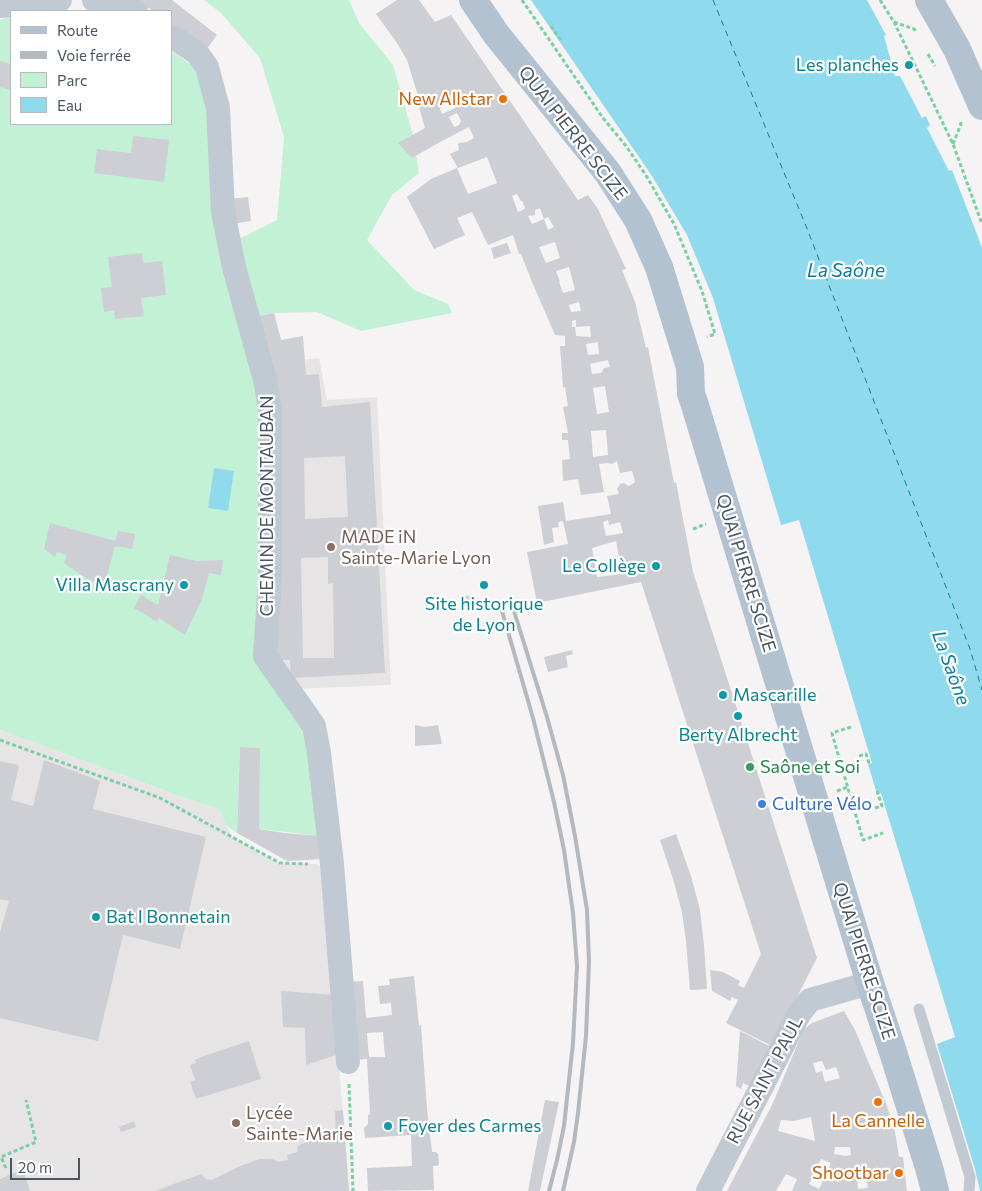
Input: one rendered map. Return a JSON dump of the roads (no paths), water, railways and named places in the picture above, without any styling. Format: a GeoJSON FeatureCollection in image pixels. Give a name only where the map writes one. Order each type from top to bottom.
{"type":"FeatureCollection","features":[{"type":"Feature","properties":{"kind":"main road","name":"QUAI PIERRE SCIZE"},"geometry":{"type":"LineString","coordinates":[[473,0],[496,34],[608,172],[638,220],[658,267],[690,367],[691,394],[935,1191]]}},
{"type":"Feature","properties":{"kind":"main road"},"geometry":{"type":"LineString","coordinates":[[929,0],[957,50],[982,106]]}},
{"type":"Feature","properties":{"kind":"street"},"geometry":{"type":"LineString","coordinates":[[0,6],[60,0]]}},
{"type":"Feature","properties":{"kind":"street"},"geometry":{"type":"LineString","coordinates":[[94,0],[133,10]]}},
{"type":"Feature","properties":{"kind":"street","name":"CHEMIN DE MONTAUBAN"},"geometry":{"type":"LineString","coordinates":[[172,37],[197,53],[208,67],[218,108],[223,212],[234,267],[265,380],[270,408],[270,580],[265,656],[314,726],[319,753],[324,864],[348,1062]]}},
{"type":"Feature","properties":{"kind":"street","name":"RUE SAINT PAUL"},"geometry":{"type":"LineString","coordinates":[[708,1191],[799,1014],[810,1000],[870,983]]}},
{"type":"Feature","properties":{"kind":"lane"},"geometry":{"type":"LineString","coordinates":[[919,1009],[970,1177],[968,1191]]}},
{"type":"Feature","properties":{"kind":"water","name":"La Saône"},"geometry":{"type":"Polygon","coordinates":[[[531,0],[867,0],[886,35],[884,36],[895,76],[900,76],[922,118],[926,116],[930,125],[927,128],[949,171],[952,170],[978,237],[982,248],[982,1191],[980,1191],[937,1044],[955,1037],[881,793],[877,794],[868,764],[872,763],[799,520],[781,525],[713,298],[687,235],[652,176],[531,0]]]}},
{"type":"Feature","properties":{"kind":"water"},"geometry":{"type":"Polygon","coordinates":[[[214,468],[234,471],[228,511],[208,508],[214,468]]]}},
{"type":"Feature","properties":{"kind":"railway"},"geometry":{"type":"LineString","coordinates":[[513,608],[563,775],[587,910],[589,962],[586,1036],[574,1142],[563,1191]]}},
{"type":"Feature","properties":{"kind":"railway"},"geometry":{"type":"LineString","coordinates":[[502,611],[533,718],[554,802],[564,850],[573,913],[577,966],[573,1043],[564,1126],[549,1191]]}},
{"type":"Feature","properties":{"kind":"place","name":"Les planches"},"geometry":{"type":"Point","coordinates":[909,65]}},
{"type":"Feature","properties":{"kind":"place","name":"New Allstar"},"geometry":{"type":"Point","coordinates":[503,99]}},
{"type":"Feature","properties":{"kind":"place","name":"MADE iN Sainte-Marie Lyon"},"geometry":{"type":"Point","coordinates":[331,547]}},
{"type":"Feature","properties":{"kind":"place","name":"Le Collège"},"geometry":{"type":"Point","coordinates":[656,566]}},
{"type":"Feature","properties":{"kind":"place","name":"Villa Mascrany"},"geometry":{"type":"Point","coordinates":[184,585]}},
{"type":"Feature","properties":{"kind":"place","name":"Site historique de Lyon"},"geometry":{"type":"Point","coordinates":[484,585]}},
{"type":"Feature","properties":{"kind":"place","name":"Mascarille"},"geometry":{"type":"Point","coordinates":[723,695]}},
{"type":"Feature","properties":{"kind":"place","name":"Berty Albrecht"},"geometry":{"type":"Point","coordinates":[738,716]}},
{"type":"Feature","properties":{"kind":"place","name":"Saône et Soi"},"geometry":{"type":"Point","coordinates":[750,767]}},
{"type":"Feature","properties":{"kind":"place","name":"Culture Vélo"},"geometry":{"type":"Point","coordinates":[762,804]}},
{"type":"Feature","properties":{"kind":"place","name":"Bat I Bonnetain"},"geometry":{"type":"Point","coordinates":[96,917]}},
{"type":"Feature","properties":{"kind":"place","name":"La Cannelle"},"geometry":{"type":"Point","coordinates":[878,1102]}},
{"type":"Feature","properties":{"kind":"place","name":"Lycée Sainte-Marie"},"geometry":{"type":"Point","coordinates":[236,1123]}},
{"type":"Feature","properties":{"kind":"place","name":"Foyer des Carmes"},"geometry":{"type":"Point","coordinates":[388,1126]}},
{"type":"Feature","properties":{"kind":"place","name":"Shootbar"},"geometry":{"type":"Point","coordinates":[899,1173]}}]}
